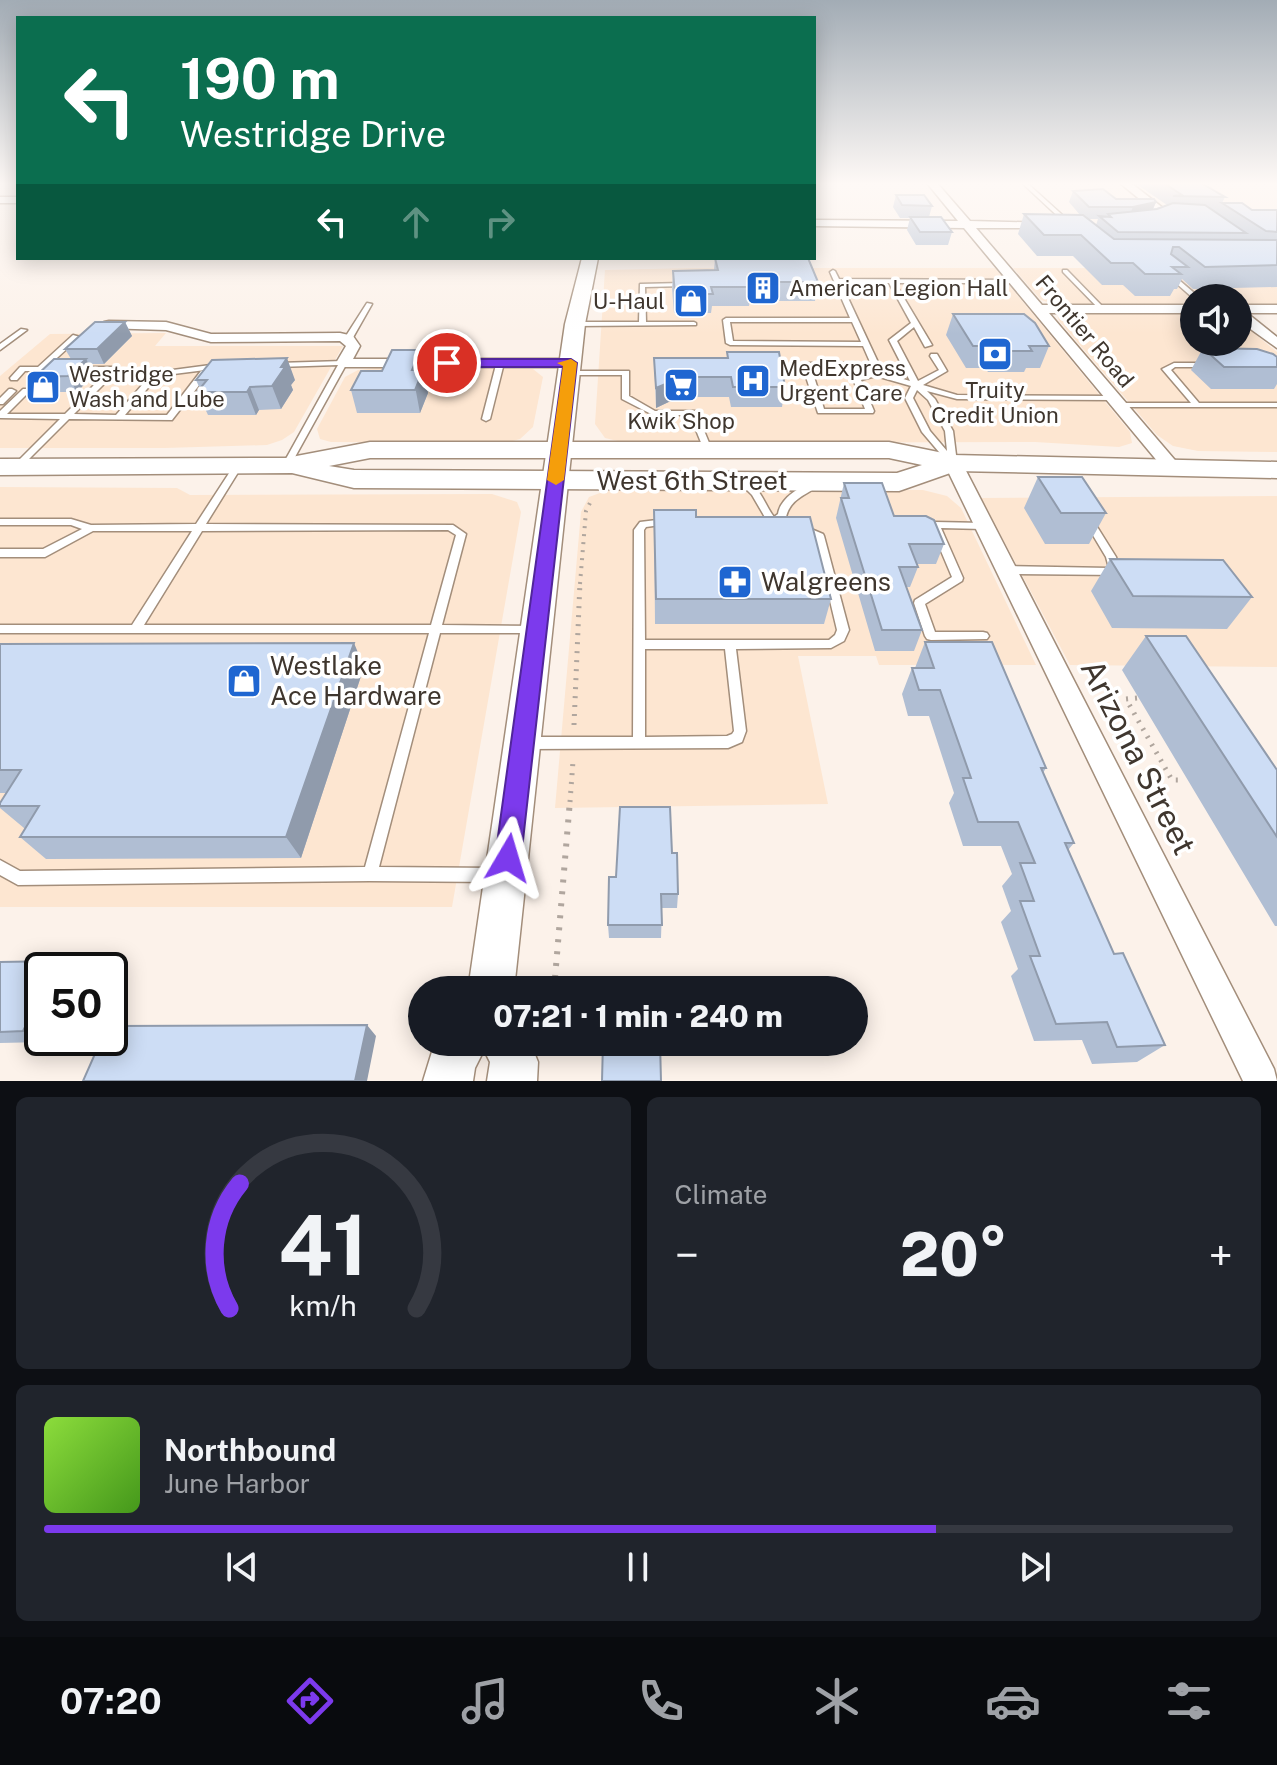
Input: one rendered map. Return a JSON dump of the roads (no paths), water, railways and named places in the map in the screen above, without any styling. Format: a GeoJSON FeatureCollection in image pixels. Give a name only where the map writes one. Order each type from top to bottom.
{"type":"FeatureCollection","features":[{"type":"Feature","properties":{"kind":"main road"},"geometry":{"type":"LineString","coordinates":[[493,976],[575,324],[590,260]]}},
{"type":"Feature","properties":{"kind":"main road","name":"West 6th Street"},"geometry":{"type":"LineString","coordinates":[[8,467],[286,466],[370,450],[889,450],[953,463],[1277,470]]}},
{"type":"Feature","properties":{"kind":"main road","name":"West 6th Street"},"geometry":{"type":"LineString","coordinates":[[286,466],[354,479],[899,482],[953,463]]}},
{"type":"Feature","properties":{"kind":"main road"},"geometry":{"type":"LineString","coordinates":[[448,1081],[455,1056]]}},
{"type":"Feature","properties":{"kind":"main road"},"geometry":{"type":"LineString","coordinates":[[511,1056],[514,1062],[512,1081]]}},
{"type":"Feature","properties":{"kind":"street","name":"Frontier Road"},"geometry":{"type":"LineString","coordinates":[[975,233],[1174,470]]}},
{"type":"Feature","properties":{"kind":"street"},"geometry":{"type":"LineString","coordinates":[[1038,309],[1180,309]]}},
{"type":"Feature","properties":{"kind":"street"},"geometry":{"type":"LineString","coordinates":[[1252,310],[1277,309]]}},
{"type":"Feature","properties":{"kind":"street"},"geometry":{"type":"LineString","coordinates":[[1252,323],[1277,344]]}},
{"type":"Feature","properties":{"kind":"street"},"geometry":{"type":"LineString","coordinates":[[109,325],[166,326],[211,338],[348,339],[353,346],[343,363]]}},
{"type":"Feature","properties":{"kind":"street"},"geometry":{"type":"LineString","coordinates":[[343,363],[500,363],[570,368]]}},
{"type":"Feature","properties":{"kind":"street","name":"Arizona Street"},"geometry":{"type":"LineString","coordinates":[[953,463],[1262,1081]]}},
{"type":"Feature","properties":{"kind":"lane"},"geometry":{"type":"LineString","coordinates":[[1065,271],[1102,309]]}},
{"type":"Feature","properties":{"kind":"lane"},"geometry":{"type":"LineString","coordinates":[[833,272],[879,373]]}},
{"type":"Feature","properties":{"kind":"lane"},"geometry":{"type":"LineString","coordinates":[[1165,272],[1180,284]]}},
{"type":"Feature","properties":{"kind":"lane"},"geometry":{"type":"LineString","coordinates":[[838,281],[1015,281]]}},
{"type":"Feature","properties":{"kind":"lane"},"geometry":{"type":"LineString","coordinates":[[891,281],[928,345]]}},
{"type":"Feature","properties":{"kind":"lane"},"geometry":{"type":"LineString","coordinates":[[643,324],[642,285],[683,285]]}},
{"type":"Feature","properties":{"kind":"lane"},"geometry":{"type":"LineString","coordinates":[[348,339],[369,304]]}},
{"type":"Feature","properties":{"kind":"lane"},"geometry":{"type":"LineString","coordinates":[[855,320],[726,320],[730,343],[866,344]]}},
{"type":"Feature","properties":{"kind":"lane"},"geometry":{"type":"LineString","coordinates":[[915,323],[893,340],[916,385],[931,399],[949,431],[953,463]]}},
{"type":"Feature","properties":{"kind":"lane"},"geometry":{"type":"LineString","coordinates":[[575,324],[694,324]]}},
{"type":"Feature","properties":{"kind":"lane"},"geometry":{"type":"LineString","coordinates":[[0,348],[23,330]]}},
{"type":"Feature","properties":{"kind":"lane"},"geometry":{"type":"LineString","coordinates":[[42,371],[76,337]]}},
{"type":"Feature","properties":{"kind":"lane"},"geometry":{"type":"LineString","coordinates":[[934,356],[943,371],[916,385],[909,398],[923,428],[953,463]]}},
{"type":"Feature","properties":{"kind":"lane"},"geometry":{"type":"LineString","coordinates":[[272,365],[343,363]]}},
{"type":"Feature","properties":{"kind":"lane"},"geometry":{"type":"LineString","coordinates":[[286,466],[343,363]]}},
{"type":"Feature","properties":{"kind":"lane"},"geometry":{"type":"LineString","coordinates":[[486,419],[500,363]]}},
{"type":"Feature","properties":{"kind":"lane"},"geometry":{"type":"LineString","coordinates":[[109,375],[155,375],[231,365]]}},
{"type":"Feature","properties":{"kind":"lane"},"geometry":{"type":"LineString","coordinates":[[879,373],[857,379],[870,411],[821,411],[806,365],[846,365],[879,373],[957,397],[1277,405]]}},
{"type":"Feature","properties":{"kind":"lane"},"geometry":{"type":"LineString","coordinates":[[1197,405],[1166,369],[1174,365],[1214,365]]}},
{"type":"Feature","properties":{"kind":"lane"},"geometry":{"type":"LineString","coordinates":[[0,416],[169,418],[209,368]]}},
{"type":"Feature","properties":{"kind":"lane"},"geometry":{"type":"LineString","coordinates":[[570,368],[626,373],[625,397],[653,413],[693,413],[708,450]]}},
{"type":"Feature","properties":{"kind":"lane"},"geometry":{"type":"LineString","coordinates":[[8,467],[67,417],[115,369],[42,371],[14,378]]}},
{"type":"Feature","properties":{"kind":"lane"},"geometry":{"type":"LineString","coordinates":[[118,418],[155,375]]}},
{"type":"Feature","properties":{"kind":"lane"},"geometry":{"type":"LineString","coordinates":[[0,402],[12,391]]}},
{"type":"Feature","properties":{"kind":"lane"},"geometry":{"type":"LineString","coordinates":[[0,416],[26,391]]}},
{"type":"Feature","properties":{"kind":"lane"},"geometry":{"type":"LineString","coordinates":[[135,629],[238,466]]}},
{"type":"Feature","properties":{"kind":"lane"},"geometry":{"type":"LineString","coordinates":[[741,481],[758,492],[764,514],[774,522]]}},
{"type":"Feature","properties":{"kind":"lane"},"geometry":{"type":"LineString","coordinates":[[774,522],[783,515],[788,501],[822,481]]}},
{"type":"Feature","properties":{"kind":"lane"},"geometry":{"type":"LineString","coordinates":[[0,522],[71,522],[91,528],[450,527],[461,534],[370,874]]}},
{"type":"Feature","properties":{"kind":"lane"},"geometry":{"type":"LineString","coordinates":[[639,742],[639,530],[643,524],[653,522],[683,522]]}},
{"type":"Feature","properties":{"kind":"lane"},"geometry":{"type":"LineString","coordinates":[[639,644],[831,644],[840,638],[843,630],[819,536],[790,524],[759,522]]}},
{"type":"Feature","properties":{"kind":"lane"},"geometry":{"type":"LineString","coordinates":[[983,636],[931,636],[919,603],[958,578],[935,525],[984,526]]}},
{"type":"Feature","properties":{"kind":"lane"},"geometry":{"type":"LineString","coordinates":[[1007,570],[1115,572],[1111,557],[1093,527]]}},
{"type":"Feature","properties":{"kind":"lane"},"geometry":{"type":"LineString","coordinates":[[0,553],[45,553],[91,528]]}},
{"type":"Feature","properties":{"kind":"lane"},"geometry":{"type":"LineString","coordinates":[[0,629],[537,629]]}},
{"type":"Feature","properties":{"kind":"lane"},"geometry":{"type":"LineString","coordinates":[[522,743],[728,742],[737,738],[740,731],[730,645]]}},
{"type":"Feature","properties":{"kind":"lane"},"geometry":{"type":"LineString","coordinates":[[0,867],[18,878],[370,874],[505,876]]}},
{"type":"Feature","properties":{"kind":"place","name":"American Legion Hall"},"geometry":{"type":"Point","coordinates":[763,288]}},
{"type":"Feature","properties":{"kind":"place","name":"U-Haul"},"geometry":{"type":"Point","coordinates":[691,301]}},
{"type":"Feature","properties":{"kind":"place","name":"Truity Credit Union"},"geometry":{"type":"Point","coordinates":[995,354]}},
{"type":"Feature","properties":{"kind":"place","name":"MedExpress Urgent Care"},"geometry":{"type":"Point","coordinates":[753,381]}},
{"type":"Feature","properties":{"kind":"place","name":"Kwik Shop"},"geometry":{"type":"Point","coordinates":[681,385]}},
{"type":"Feature","properties":{"kind":"place","name":"Westridge Wash and Lube"},"geometry":{"type":"Point","coordinates":[43,387]}},
{"type":"Feature","properties":{"kind":"place","name":"Walgreens"},"geometry":{"type":"Point","coordinates":[735,582]}},
{"type":"Feature","properties":{"kind":"place","name":"Westlake Ace Hardware"},"geometry":{"type":"Point","coordinates":[244,681]}}]}
